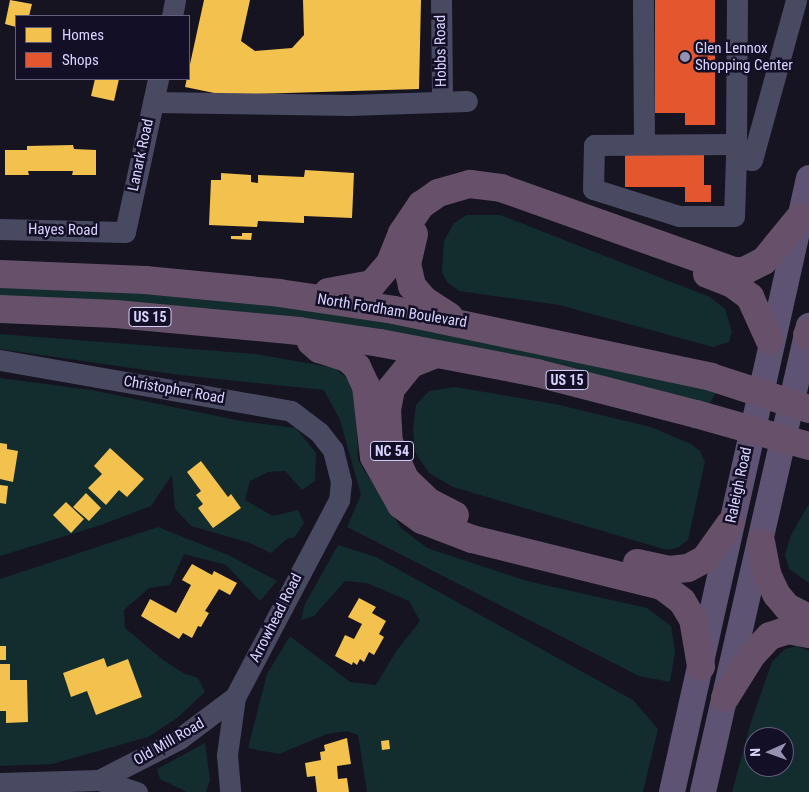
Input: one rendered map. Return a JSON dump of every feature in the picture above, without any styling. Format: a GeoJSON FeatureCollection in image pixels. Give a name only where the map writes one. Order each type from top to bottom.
{"type":"FeatureCollection","features":[{"type":"Feature","properties":{"kind":"highway"},"geometry":{"type":"LineString","coordinates":[[279,294],[336,292],[372,284],[384,272],[408,222],[421,205],[438,192],[470,184],[501,188],[734,271],[744,271],[764,261],[800,217]]}},
{"type":"Feature","properties":{"kind":"highway"},"geometry":{"type":"LineString","coordinates":[[457,321],[424,300],[412,286],[407,264],[409,247],[421,222],[439,206],[455,199],[490,198],[731,283],[750,297],[770,341]]}},
{"type":"Feature","properties":{"kind":"highway","name":"North Fordham Boulevard"},"geometry":{"type":"LineString","coordinates":[[0,274],[144,280],[279,294],[457,321],[711,377],[776,400],[809,409]]}},
{"type":"Feature","properties":{"kind":"highway","name":"US 15"},"geometry":{"type":"LineString","coordinates":[[0,309],[116,314],[299,331],[436,354],[537,373],[696,414],[809,446]]}},
{"type":"Feature","properties":{"kind":"highway"},"geometry":{"type":"LineString","coordinates":[[299,331],[319,349],[335,352],[356,367],[366,386],[374,457],[402,505],[422,520],[472,539],[662,586],[682,602],[693,619],[701,666]]}},
{"type":"Feature","properties":{"kind":"highway","name":"NC 54"},"geometry":{"type":"LineString","coordinates":[[436,354],[411,364],[396,380],[388,399],[387,422],[393,456],[406,479],[442,510],[669,570],[688,568],[704,559],[730,524]]}},
{"type":"Feature","properties":{"kind":"highway"},"geometry":{"type":"LineString","coordinates":[[761,542],[768,574],[777,595],[787,608],[809,618]]}},
{"type":"Feature","properties":{"kind":"highway"},"geometry":{"type":"LineString","coordinates":[[725,698],[752,655],[770,636],[788,630],[809,634]]}},
{"type":"Feature","properties":{"kind":"main road","name":"Raleigh Road"},"geometry":{"type":"LineString","coordinates":[[672,792],[701,666],[770,341],[809,178]]}},
{"type":"Feature","properties":{"kind":"main road"},"geometry":{"type":"LineString","coordinates":[[703,792],[761,542],[808,327]]}},
{"type":"Feature","properties":{"kind":"street"},"geometry":{"type":"LineString","coordinates":[[172,15],[175,0]]}},
{"type":"Feature","properties":{"kind":"street","name":"Hobbs Road"},"geometry":{"type":"LineString","coordinates":[[441,0],[442,102]]}},
{"type":"Feature","properties":{"kind":"street"},"geometry":{"type":"LineString","coordinates":[[643,0],[644,144]]}},
{"type":"Feature","properties":{"kind":"street"},"geometry":{"type":"LineString","coordinates":[[737,0],[736,150],[734,216],[679,216],[593,189],[594,144],[644,144],[736,150],[752,160],[796,0]]}},
{"type":"Feature","properties":{"kind":"street","name":"Lanark Road"},"geometry":{"type":"LineString","coordinates":[[125,232],[158,80]]}},
{"type":"Feature","properties":{"kind":"street"},"geometry":{"type":"LineString","coordinates":[[153,102],[349,105],[467,101]]}},
{"type":"Feature","properties":{"kind":"street","name":"Hayes Road"},"geometry":{"type":"LineString","coordinates":[[0,229],[125,232]]}},
{"type":"Feature","properties":{"kind":"street","name":"Christopher Road"},"geometry":{"type":"LineString","coordinates":[[0,360],[291,411],[319,432],[333,450]]}},
{"type":"Feature","properties":{"kind":"street","name":"Arrowhead Road"},"geometry":{"type":"LineString","coordinates":[[230,792],[227,755],[235,697],[339,500],[341,482],[333,450]]}},
{"type":"Feature","properties":{"kind":"street","name":"Old Mill Road"},"geometry":{"type":"LineString","coordinates":[[99,780],[179,739],[235,697]]}},
{"type":"Feature","properties":{"kind":"street","name":"Old Mill Road"},"geometry":{"type":"LineString","coordinates":[[0,783],[99,780],[137,792]]}},
{"type":"Feature","properties":{"kind":"green space"},"geometry":{"type":"Polygon","coordinates":[[[467,215],[500,215],[710,297],[725,309],[732,331],[729,342],[713,347],[559,305],[459,291],[447,282],[442,272],[444,241],[454,223],[467,215]]]}},
{"type":"Feature","properties":{"kind":"green space"},"geometry":{"type":"Polygon","coordinates":[[[0,283],[317,307],[716,392],[709,405],[0,301],[0,283]]]}},
{"type":"Feature","properties":{"kind":"green space"},"geometry":{"type":"Polygon","coordinates":[[[0,334],[256,354],[335,368],[353,384],[356,398],[358,460],[401,528],[427,548],[527,581],[647,608],[671,626],[675,652],[670,682],[639,676],[347,527],[361,495],[340,420],[324,390],[180,375],[0,349],[0,334]]]}},
{"type":"Feature","properties":{"kind":"green space"},"geometry":{"type":"Polygon","coordinates":[[[0,378],[91,390],[241,421],[296,428],[316,453],[315,481],[302,490],[285,471],[268,472],[250,481],[245,500],[273,516],[298,510],[304,523],[294,538],[288,538],[271,553],[250,543],[191,526],[175,509],[172,475],[151,506],[101,525],[0,556],[0,378]]]}},
{"type":"Feature","properties":{"kind":"green space"},"geometry":{"type":"Polygon","coordinates":[[[455,387],[555,404],[651,427],[691,444],[700,451],[705,462],[688,540],[679,547],[667,550],[453,487],[429,473],[415,452],[413,430],[416,405],[429,391],[455,387]]]}},
{"type":"Feature","properties":{"kind":"green space"},"geometry":{"type":"Polygon","coordinates":[[[809,504],[809,583],[789,569],[785,555],[791,535],[809,504]]]}},
{"type":"Feature","properties":{"kind":"green space"},"geometry":{"type":"Polygon","coordinates":[[[158,527],[228,555],[277,581],[260,601],[226,565],[184,554],[170,585],[149,588],[124,610],[125,628],[162,659],[183,673],[198,678],[205,692],[177,718],[148,737],[52,764],[0,766],[0,579],[158,527]]]}},
{"type":"Feature","properties":{"kind":"green space"},"geometry":{"type":"Polygon","coordinates":[[[338,545],[376,557],[633,700],[658,729],[643,792],[367,792],[358,735],[347,731],[327,734],[279,754],[248,748],[267,674],[290,636],[350,682],[376,685],[397,650],[420,621],[409,601],[367,583],[345,581],[314,616],[301,620],[305,604],[338,545]]]}},
{"type":"Feature","properties":{"kind":"green space"},"geometry":{"type":"Polygon","coordinates":[[[797,646],[809,651],[809,792],[732,792],[744,748],[744,777],[794,777],[794,727],[750,727],[772,662],[785,649],[797,646]]]}},
{"type":"Feature","properties":{"kind":"green space"},"geometry":{"type":"Polygon","coordinates":[[[205,743],[210,780],[206,792],[187,792],[160,779],[157,769],[205,743]]]}},
{"type":"Feature","properties":{"kind":"building: Homes"},"geometry":{"type":"Polygon","coordinates":[[[10,0],[32,4],[29,15],[15,15],[15,27],[5,24],[10,0]]]}},
{"type":"Feature","properties":{"kind":"building: Homes"},"geometry":{"type":"Polygon","coordinates":[[[204,0],[250,0],[241,41],[255,51],[292,48],[304,35],[303,0],[421,0],[419,89],[224,95],[185,87],[187,80],[190,80],[190,64],[204,0]]]}},
{"type":"Feature","properties":{"kind":"building: Homes"},"geometry":{"type":"Polygon","coordinates":[[[95,80],[119,80],[114,101],[91,96],[95,80]]]}},
{"type":"Feature","properties":{"kind":"building: Homes"},"geometry":{"type":"Polygon","coordinates":[[[73,145],[74,149],[96,150],[96,175],[72,175],[73,171],[28,171],[29,175],[5,175],[5,150],[27,150],[27,146],[73,145]]]}},
{"type":"Feature","properties":{"kind":"building: Homes"},"geometry":{"type":"Polygon","coordinates":[[[305,170],[354,173],[352,218],[304,216],[304,223],[258,221],[257,227],[209,225],[211,180],[221,180],[221,173],[251,175],[251,182],[258,183],[258,175],[304,177],[305,170]]]}},
{"type":"Feature","properties":{"kind":"building: Homes"},"geometry":{"type":"Polygon","coordinates":[[[242,233],[252,233],[251,240],[231,239],[231,236],[242,236],[242,233]]]}},
{"type":"Feature","properties":{"kind":"building: Homes"},"geometry":{"type":"Polygon","coordinates":[[[0,443],[7,444],[7,449],[18,451],[13,482],[0,479],[0,443]]]}},
{"type":"Feature","properties":{"kind":"building: Homes"},"geometry":{"type":"Polygon","coordinates":[[[110,448],[144,479],[127,497],[119,490],[106,505],[88,488],[102,474],[94,466],[110,448]]]}},
{"type":"Feature","properties":{"kind":"building: Homes"},"geometry":{"type":"Polygon","coordinates":[[[201,461],[228,497],[231,494],[241,508],[213,528],[198,508],[203,504],[196,495],[201,491],[187,472],[201,461]]]}},
{"type":"Feature","properties":{"kind":"building: Homes"},"geometry":{"type":"Polygon","coordinates":[[[0,485],[8,486],[6,504],[0,503],[0,485]]]}},
{"type":"Feature","properties":{"kind":"building: Homes"},"geometry":{"type":"Polygon","coordinates":[[[86,493],[101,508],[89,521],[73,507],[86,493]]]}},
{"type":"Feature","properties":{"kind":"building: Homes"},"geometry":{"type":"Polygon","coordinates":[[[66,502],[84,519],[71,533],[53,515],[66,502]]]}},
{"type":"Feature","properties":{"kind":"building: Homes"},"geometry":{"type":"Polygon","coordinates":[[[192,564],[212,575],[214,571],[237,583],[230,595],[219,589],[205,611],[209,613],[201,627],[198,626],[192,638],[183,633],[179,639],[141,616],[150,599],[176,613],[191,585],[182,580],[192,564]]]}},
{"type":"Feature","properties":{"kind":"building: Homes"},"geometry":{"type":"Polygon","coordinates":[[[359,598],[376,607],[372,613],[386,621],[379,634],[384,637],[374,655],[369,652],[364,662],[360,659],[357,665],[353,662],[352,665],[335,656],[345,635],[354,639],[362,624],[348,617],[359,598]]]}},
{"type":"Feature","properties":{"kind":"building: Homes"},"geometry":{"type":"Polygon","coordinates":[[[0,646],[6,646],[6,660],[0,660],[0,646]]]}},
{"type":"Feature","properties":{"kind":"building: Homes"},"geometry":{"type":"Polygon","coordinates":[[[104,658],[107,667],[128,659],[142,697],[96,715],[87,691],[71,697],[63,673],[104,658]]]}},
{"type":"Feature","properties":{"kind":"building: Homes"},"geometry":{"type":"Polygon","coordinates":[[[0,664],[10,664],[10,680],[27,680],[28,722],[6,723],[6,711],[0,711],[0,664]]]}},
{"type":"Feature","properties":{"kind":"building: Homes"},"geometry":{"type":"Polygon","coordinates":[[[347,738],[351,764],[337,766],[338,779],[347,778],[349,792],[317,792],[315,776],[307,777],[305,763],[321,760],[320,752],[325,751],[324,745],[347,738]]]}},
{"type":"Feature","properties":{"kind":"building: Homes"},"geometry":{"type":"Polygon","coordinates":[[[389,740],[390,749],[382,750],[381,741],[389,740]]]}},
{"type":"Feature","properties":{"kind":"building: Shops","name":"Glen Lennox Shopping Center"},"geometry":{"type":"Polygon","coordinates":[[[655,0],[715,0],[715,125],[685,125],[685,113],[655,113],[655,0]]]}},
{"type":"Feature","properties":{"kind":"building: Shops"},"geometry":{"type":"Polygon","coordinates":[[[625,154],[704,154],[704,185],[711,185],[711,202],[685,202],[685,187],[625,187],[625,154]]]}},
{"type":"Feature","properties":{"kind":"place","name":"Glen Lennox Shopping Center"},"geometry":{"type":"Point","coordinates":[685,57]}}]}
